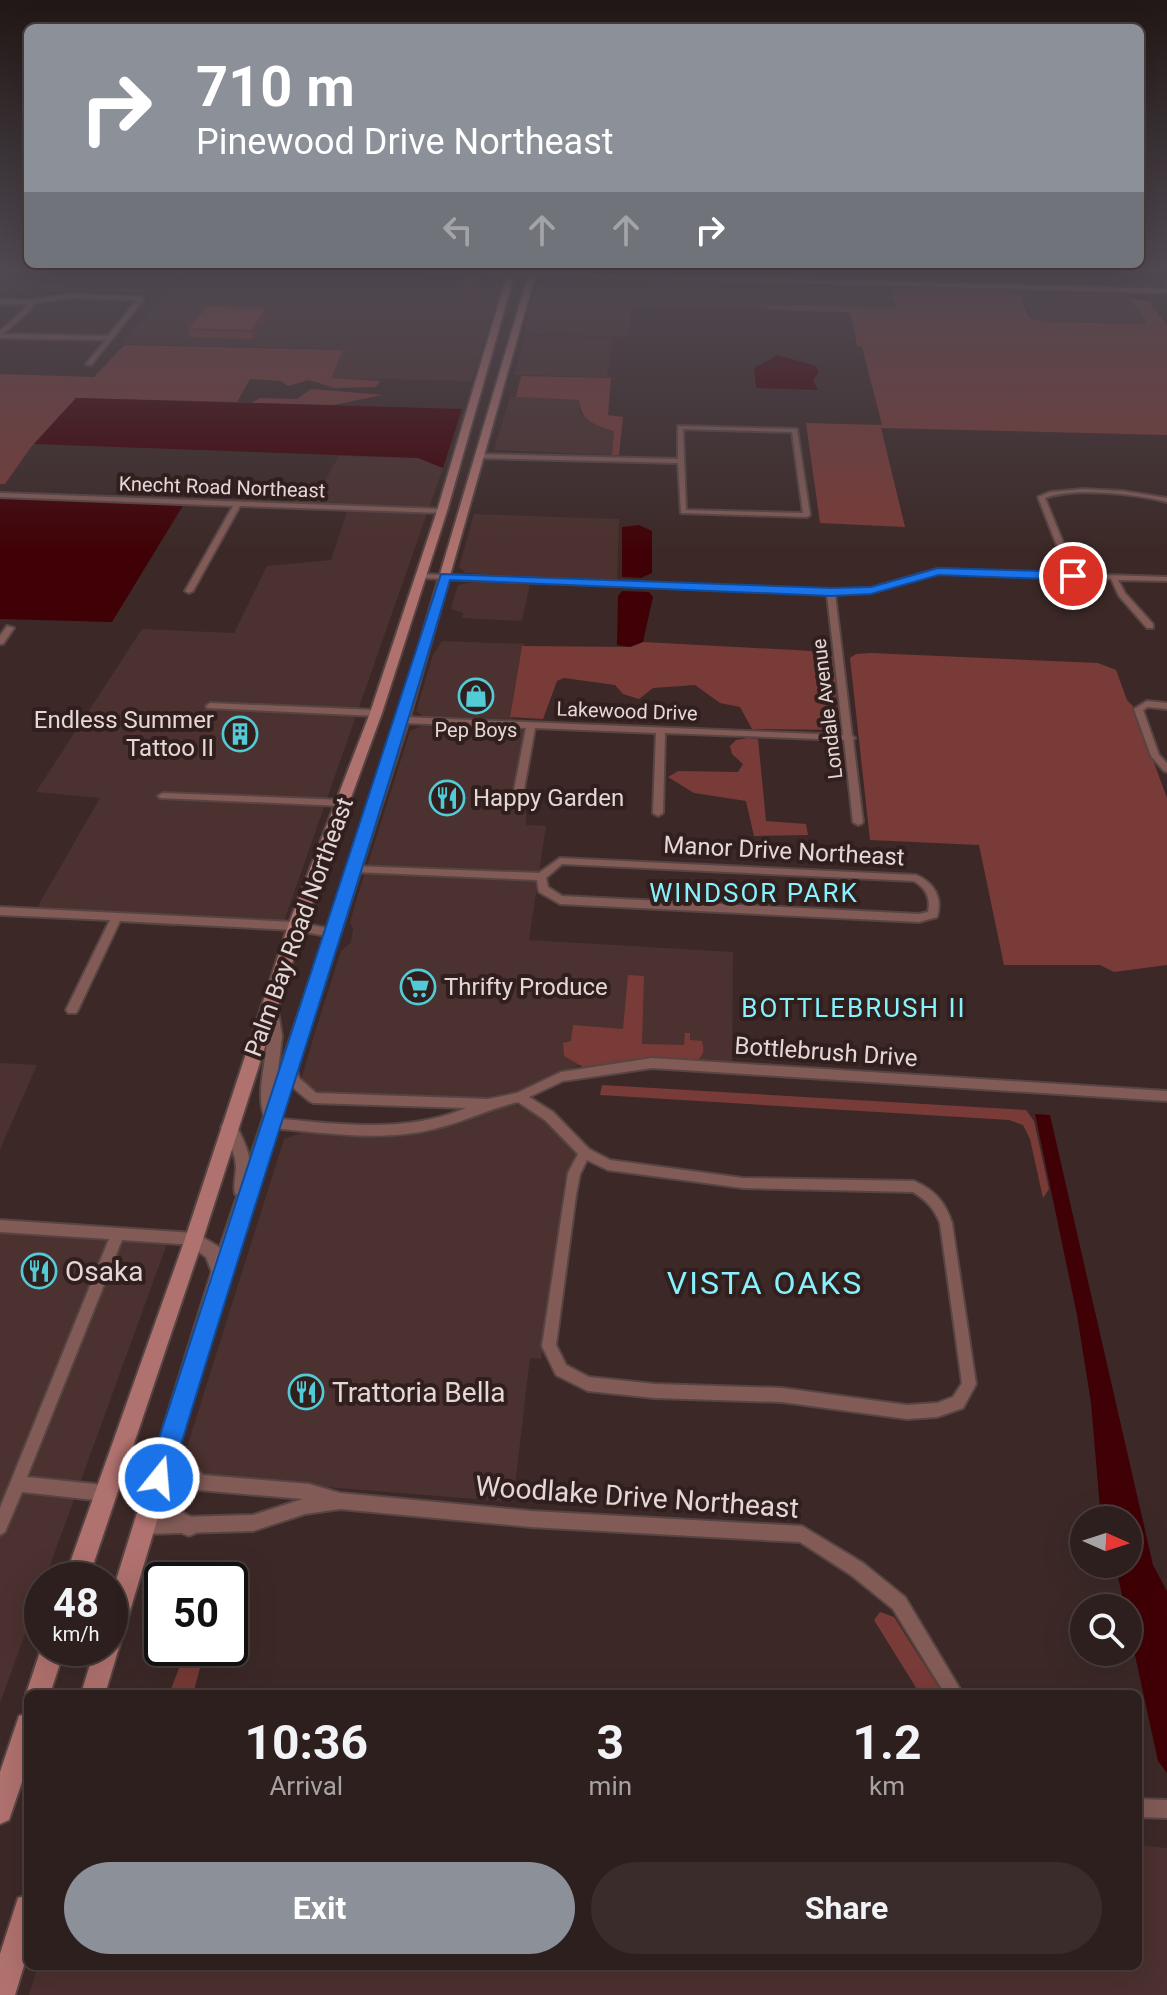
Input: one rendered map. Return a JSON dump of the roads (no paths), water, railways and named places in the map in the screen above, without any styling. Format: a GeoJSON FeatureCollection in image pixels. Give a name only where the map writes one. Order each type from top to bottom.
{"type":"FeatureCollection","features":[{"type":"Feature","properties":{"kind":"main road","name":"Palm Bay Road Northeast"},"geometry":{"type":"LineString","coordinates":[[82,1562],[194,1239],[296,926],[378,706],[448,492],[485,364]]}},
{"type":"Feature","properties":{"kind":"main road","name":"Palm Bay Road Northeast"},"geometry":{"type":"LineString","coordinates":[[128,1579],[221,1274],[401,725],[506,364]]}},
{"type":"Feature","properties":{"kind":"main road"},"geometry":{"type":"LineString","coordinates":[[470,417],[488,429]]}},
{"type":"Feature","properties":{"kind":"main road"},"geometry":{"type":"LineString","coordinates":[[448,492],[466,504]]}},
{"type":"Feature","properties":{"kind":"main road"},"geometry":{"type":"LineString","coordinates":[[378,706],[391,720],[401,725]]}},
{"type":"Feature","properties":{"kind":"main road"},"geometry":{"type":"LineString","coordinates":[[39,1690],[47,1666]]}},
{"type":"Feature","properties":{"kind":"main road"},"geometry":{"type":"LineString","coordinates":[[94,1690],[102,1666]]}},
{"type":"Feature","properties":{"kind":"main road"},"geometry":{"type":"LineString","coordinates":[[0,1811],[24,1737]]}},
{"type":"Feature","properties":{"kind":"main road"},"geometry":{"type":"LineString","coordinates":[[1,1995],[24,1921]]}},
{"type":"Feature","properties":{"kind":"street"},"geometry":{"type":"LineString","coordinates":[[480,456],[680,461],[684,466],[683,512],[807,515],[795,430],[680,427],[680,461]]}},
{"type":"Feature","properties":{"kind":"street","name":"Knecht Road Northeast"},"geometry":{"type":"LineString","coordinates":[[0,495],[442,511]]}},
{"type":"Feature","properties":{"kind":"street"},"geometry":{"type":"LineString","coordinates":[[1073,576],[1043,495],[1145,495],[1167,500]]}},
{"type":"Feature","properties":{"kind":"street"},"geometry":{"type":"LineString","coordinates":[[189,591],[238,503]]}},
{"type":"Feature","properties":{"kind":"street"},"geometry":{"type":"LineString","coordinates":[[421,576],[831,592],[871,590],[938,571],[1167,579]]}},
{"type":"Feature","properties":{"kind":"street"},"geometry":{"type":"LineString","coordinates":[[1113,577],[1122,594],[1150,626]]}},
{"type":"Feature","properties":{"kind":"street","name":"Londale Avenue"},"geometry":{"type":"LineString","coordinates":[[831,592],[851,738],[858,822]]}},
{"type":"Feature","properties":{"kind":"street"},"geometry":{"type":"LineString","coordinates":[[0,642],[10,628]]}},
{"type":"Feature","properties":{"kind":"street"},"geometry":{"type":"LineString","coordinates":[[1167,706],[1147,704],[1138,709],[1155,756],[1167,769]]}},
{"type":"Feature","properties":{"kind":"street"},"geometry":{"type":"LineString","coordinates":[[210,706],[378,706]]}},
{"type":"Feature","properties":{"kind":"street","name":"Lakewood Drive"},"geometry":{"type":"LineString","coordinates":[[401,725],[531,725],[851,738]]}},
{"type":"Feature","properties":{"kind":"street"},"geometry":{"type":"LineString","coordinates":[[516,806],[531,725]]}},
{"type":"Feature","properties":{"kind":"street"},"geometry":{"type":"LineString","coordinates":[[658,813],[661,730]]}},
{"type":"Feature","properties":{"kind":"street"},"geometry":{"type":"LineString","coordinates":[[163,796],[343,803]]}},
{"type":"Feature","properties":{"kind":"street","name":"Manor Drive Northeast"},"geometry":{"type":"LineString","coordinates":[[354,869],[541,877],[555,862],[570,860],[916,878],[931,890],[935,908],[933,914],[919,918],[568,901],[547,893],[541,877]]}},
{"type":"Feature","properties":{"kind":"street"},"geometry":{"type":"LineString","coordinates":[[0,911],[296,926],[333,933]]}},
{"type":"Feature","properties":{"kind":"street"},"geometry":{"type":"LineString","coordinates":[[72,1010],[117,916]]}},
{"type":"Feature","properties":{"kind":"street"},"geometry":{"type":"LineString","coordinates":[[269,1006],[275,1036],[267,1096],[272,1123]]}},
{"type":"Feature","properties":{"kind":"street","name":"Bottlebrush Drive"},"geometry":{"type":"LineString","coordinates":[[272,1123],[402,1130],[429,1128],[488,1104],[519,1097],[561,1077],[652,1063],[1167,1096]]}},
{"type":"Feature","properties":{"kind":"street","name":"Bottlebrush Drive"},"geometry":{"type":"LineString","coordinates":[[291,1065],[293,1080],[313,1098],[488,1104]]}},
{"type":"Feature","properties":{"kind":"street"},"geometry":{"type":"LineString","coordinates":[[519,1097],[549,1116],[585,1153],[608,1165],[743,1183],[914,1187],[929,1194],[941,1208],[946,1223],[969,1384],[958,1403],[937,1410],[907,1412],[782,1395],[655,1391],[588,1384],[561,1370],[549,1346],[574,1173],[585,1153]]}},
{"type":"Feature","properties":{"kind":"street"},"geometry":{"type":"LineString","coordinates":[[229,1127],[241,1149],[246,1169],[241,1189],[243,1209]]}},
{"type":"Feature","properties":{"kind":"street"},"geometry":{"type":"LineString","coordinates":[[0,1226],[194,1239],[213,1252],[221,1274]]}},
{"type":"Feature","properties":{"kind":"street"},"geometry":{"type":"LineString","coordinates":[[0,1527],[118,1234]]}},
{"type":"Feature","properties":{"kind":"street","name":"Woodlake Drive Northeast"},"geometry":{"type":"LineString","coordinates":[[171,1437],[175,1455],[199,1482],[309,1492],[340,1501],[531,1519],[802,1534],[857,1569],[899,1603],[953,1690]]}},
{"type":"Feature","properties":{"kind":"street"},"geometry":{"type":"LineString","coordinates":[[119,1450],[133,1482],[179,1524],[189,1526]]}},
{"type":"Feature","properties":{"kind":"street"},"geometry":{"type":"LineString","coordinates":[[18,1484],[104,1493]]}},
{"type":"Feature","properties":{"kind":"street","name":"Woodlake Drive Northeast"},"geometry":{"type":"LineString","coordinates":[[144,1526],[253,1523],[305,1506],[340,1501]]}},
{"type":"Feature","properties":{"kind":"street"},"geometry":{"type":"LineString","coordinates":[[1142,1808],[1167,1809]]}},
{"type":"Feature","properties":{"kind":"place","name":"Pep Boys"},"geometry":{"type":"Point","coordinates":[476,696]}},
{"type":"Feature","properties":{"kind":"place","name":"Endless Summer Tattoo II"},"geometry":{"type":"Point","coordinates":[240,734]}},
{"type":"Feature","properties":{"kind":"place","name":"Happy Garden"},"geometry":{"type":"Point","coordinates":[447,798]}},
{"type":"Feature","properties":{"kind":"place","name":"Thrifty Produce"},"geometry":{"type":"Point","coordinates":[418,987]}},
{"type":"Feature","properties":{"kind":"place","name":"Osaka"},"geometry":{"type":"Point","coordinates":[39,1271]}},
{"type":"Feature","properties":{"kind":"place","name":"Trattoria Bella"},"geometry":{"type":"Point","coordinates":[306,1392]}},
{"type":"Feature","properties":{"kind":"district","name":"WINDSOR PARK"},"geometry":{"type":"Point","coordinates":[754,893]}},
{"type":"Feature","properties":{"kind":"district","name":"BOTTLEBRUSH II"},"geometry":{"type":"Point","coordinates":[854,1008]}},
{"type":"Feature","properties":{"kind":"district","name":"VISTA OAKS"},"geometry":{"type":"Point","coordinates":[765,1283]}}]}
